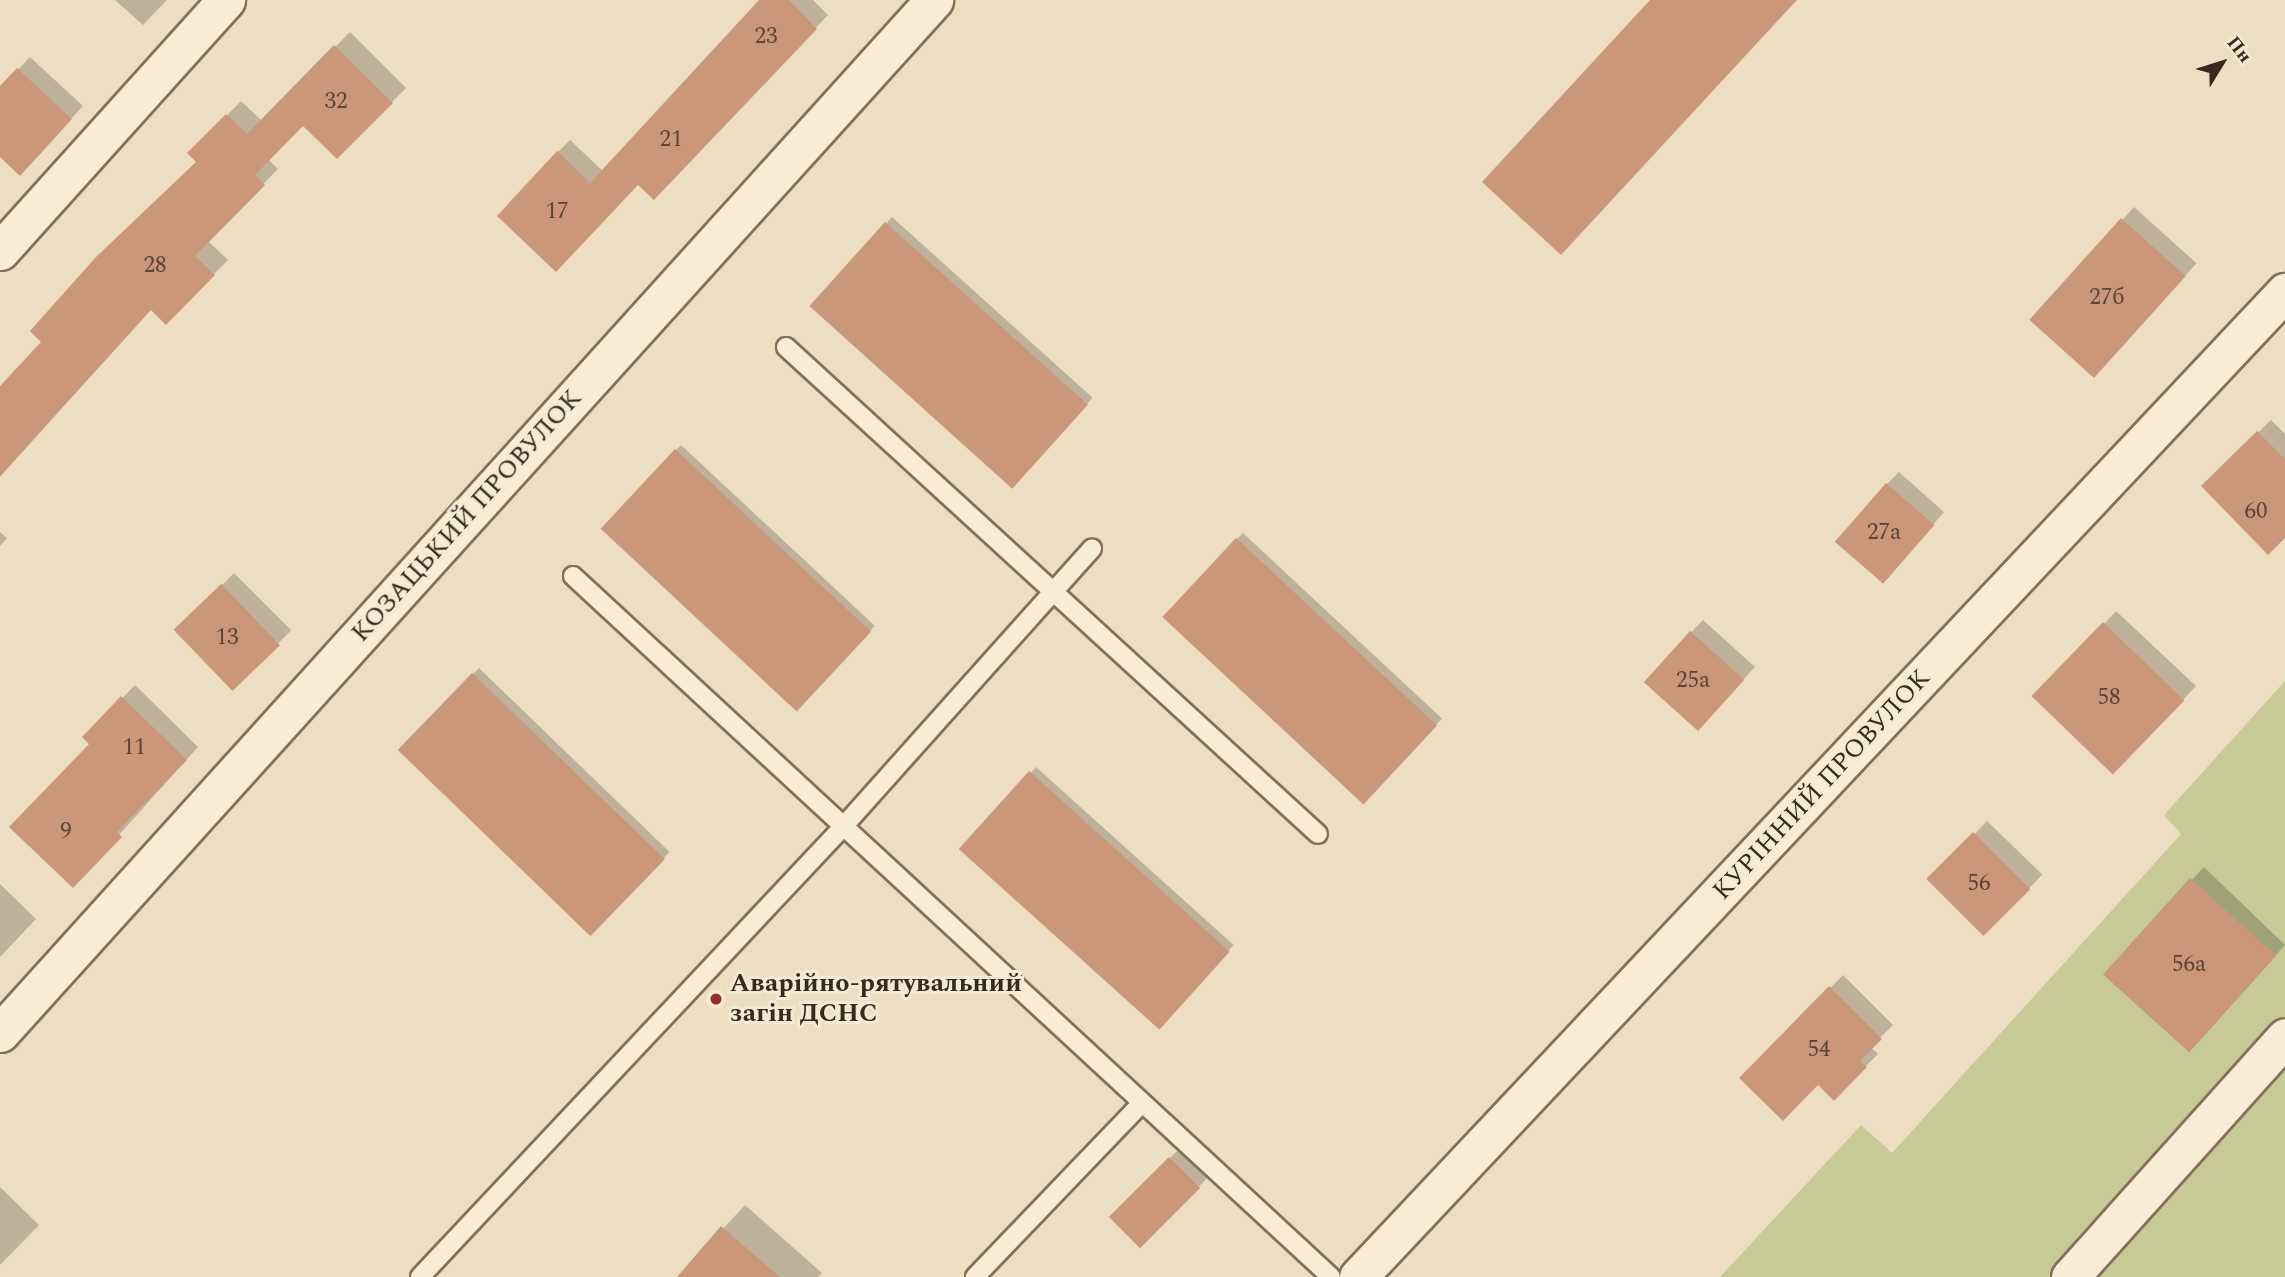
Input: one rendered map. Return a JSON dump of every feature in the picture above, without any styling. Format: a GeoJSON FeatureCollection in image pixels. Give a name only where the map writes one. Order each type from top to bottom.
{"type":"FeatureCollection","features":[{"type":"Feature","properties":{"kind":"street"},"geometry":{"type":"LineString","coordinates":[[0,251],[226,0]]}},
{"type":"Feature","properties":{"kind":"street","name":"КОЗАЦЬКИЙ ПРОВУЛОК"},"geometry":{"type":"LineString","coordinates":[[0,1033],[934,0]]}},
{"type":"Feature","properties":{"kind":"street","name":"КУРІННИЙ ПРОВУЛОК"},"geometry":{"type":"LineString","coordinates":[[1358,1277],[2285,292]]}},
{"type":"Feature","properties":{"kind":"street"},"geometry":{"type":"LineString","coordinates":[[2070,1277],[2285,1037]]}},
{"type":"Feature","properties":{"kind":"lane"},"geometry":{"type":"LineString","coordinates":[[786,347],[1318,834]]}},
{"type":"Feature","properties":{"kind":"lane"},"geometry":{"type":"LineString","coordinates":[[420,1277],[842,828],[1092,548]]}},
{"type":"Feature","properties":{"kind":"lane"},"geometry":{"type":"LineString","coordinates":[[573,576],[1140,1105],[1331,1277]]}},
{"type":"Feature","properties":{"kind":"lane"},"geometry":{"type":"LineString","coordinates":[[975,1277],[1140,1105]]}},
{"type":"Feature","properties":{"kind":"green space"},"geometry":{"type":"Polygon","coordinates":[[[2285,681],[2285,1277],[1720,1277],[1861,1125],[1892,1153],[2181,834],[2164,815],[2285,681]]]}},
{"type":"Feature","properties":{"kind":"building"},"geometry":{"type":"Polygon","coordinates":[[[759,0],[789,0],[817,29],[654,200],[638,185],[556,272],[497,216],[557,151],[590,183],[759,0]]]}},
{"type":"Feature","properties":{"kind":"building"},"geometry":{"type":"Polygon","coordinates":[[[1650,0],[1797,0],[1561,255],[1482,182],[1650,0]]]}},
{"type":"Feature","properties":{"kind":"building"},"geometry":{"type":"Polygon","coordinates":[[[334,45],[393,103],[337,159],[303,126],[255,175],[265,185],[195,256],[215,275],[166,325],[151,310],[0,476],[0,386],[41,342],[30,331],[96,257],[196,162],[187,153],[226,114],[247,134],[334,45]]]}},
{"type":"Feature","properties":{"kind":"building"},"geometry":{"type":"Polygon","coordinates":[[[17,68],[72,119],[20,176],[0,157],[0,86],[17,68]]]}},
{"type":"Feature","properties":{"kind":"building"},"geometry":{"type":"Polygon","coordinates":[[[2121,218],[2186,276],[2094,378],[2029,320],[2121,218]]]}},
{"type":"Feature","properties":{"kind":"building"},"geometry":{"type":"Polygon","coordinates":[[[885,222],[1088,405],[1012,489],[809,306],[885,222]]]}},
{"type":"Feature","properties":{"kind":"building"},"geometry":{"type":"Polygon","coordinates":[[[2257,431],[2285,459],[2285,538],[2268,555],[2201,486],[2257,431]]]}},
{"type":"Feature","properties":{"kind":"building"},"geometry":{"type":"Polygon","coordinates":[[[675,449],[871,632],[797,711],[601,529],[675,449]]]}},
{"type":"Feature","properties":{"kind":"building"},"geometry":{"type":"Polygon","coordinates":[[[1886,483],[1934,525],[1883,584],[1835,542],[1886,483]]]}},
{"type":"Feature","properties":{"kind":"building"},"geometry":{"type":"Polygon","coordinates":[[[1236,538],[1437,726],[1363,805],[1162,617],[1236,538]]]}},
{"type":"Feature","properties":{"kind":"building"},"geometry":{"type":"Polygon","coordinates":[[[221,584],[280,645],[233,691],[174,630],[221,584]]]}},
{"type":"Feature","properties":{"kind":"building"},"geometry":{"type":"Polygon","coordinates":[[[2103,622],[2184,700],[2113,775],[2031,696],[2103,622]]]}},
{"type":"Feature","properties":{"kind":"building"},"geometry":{"type":"Polygon","coordinates":[[[1690,631],[1744,680],[1698,731],[1644,682],[1690,631]]]}},
{"type":"Feature","properties":{"kind":"building"},"geometry":{"type":"Polygon","coordinates":[[[472,673],[665,859],[590,936],[398,750],[472,673]]]}},
{"type":"Feature","properties":{"kind":"building"},"geometry":{"type":"Polygon","coordinates":[[[121,696],[187,760],[117,832],[122,837],[73,888],[9,827],[89,744],[82,737],[121,696]]]}},
{"type":"Feature","properties":{"kind":"building"},"geometry":{"type":"Polygon","coordinates":[[[1029,771],[1230,952],[1159,1030],[959,849],[1029,771]]]}},
{"type":"Feature","properties":{"kind":"building"},"geometry":{"type":"Polygon","coordinates":[[[1973,832],[2030,889],[1984,936],[1926,879],[1973,832]]]}},
{"type":"Feature","properties":{"kind":"building"},"geometry":{"type":"Polygon","coordinates":[[[2190,878],[2276,956],[2189,1052],[2103,975],[2190,878]]]}},
{"type":"Feature","properties":{"kind":"building"},"geometry":{"type":"Polygon","coordinates":[[[1829,986],[1882,1039],[1860,1061],[1867,1067],[1834,1101],[1818,1085],[1783,1121],[1739,1078],[1829,986]]]}},
{"type":"Feature","properties":{"kind":"building"},"geometry":{"type":"Polygon","coordinates":[[[1169,1157],[1200,1188],[1140,1248],[1109,1217],[1169,1157]]]}},
{"type":"Feature","properties":{"kind":"building"},"geometry":{"type":"Polygon","coordinates":[[[721,1226],[780,1277],[677,1277],[721,1226]]]}},
{"type":"Feature","properties":{"kind":"place","name":"Аварійно-рятувальний загін ДСНС"},"geometry":{"type":"Point","coordinates":[716,999]}}]}
